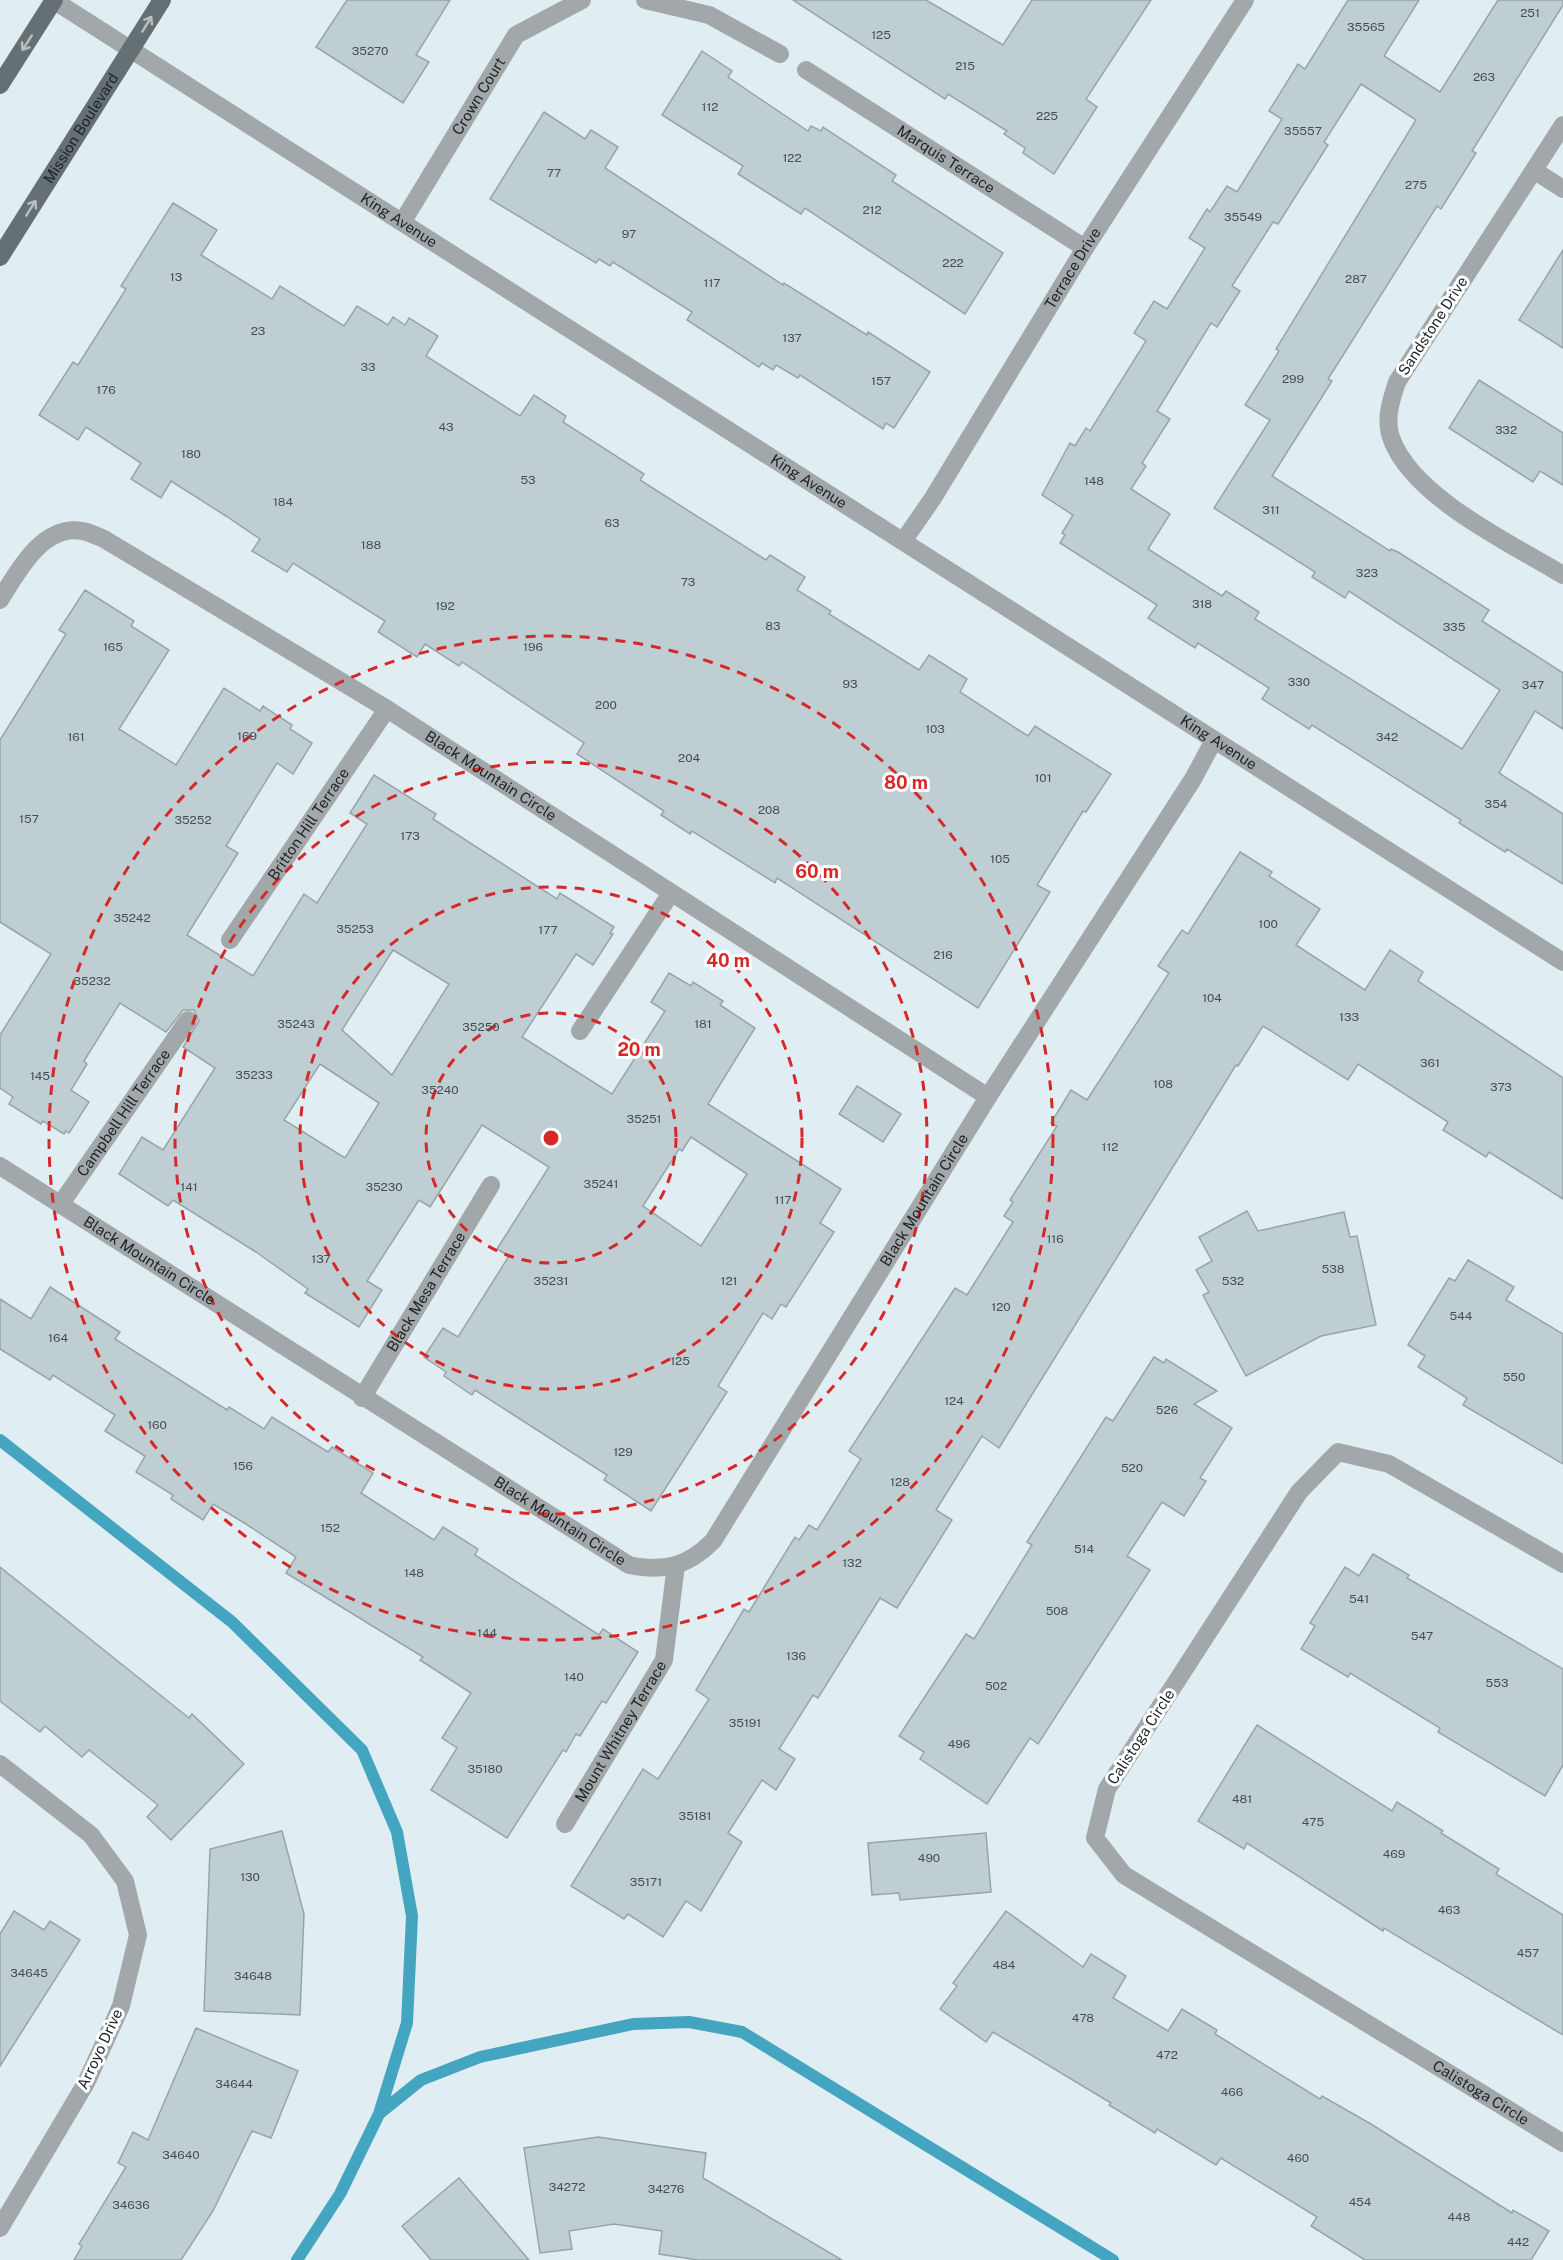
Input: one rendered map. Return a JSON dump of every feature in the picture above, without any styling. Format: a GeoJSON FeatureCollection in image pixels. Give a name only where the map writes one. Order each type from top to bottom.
{"type":"FeatureCollection","features":[{"type":"Feature","properties":{"kind":"main road"},"geometry":{"type":"LineString","coordinates":[[0,85],[54,0]]}},
{"type":"Feature","properties":{"kind":"main road","name":"Mission Boulevard"},"geometry":{"type":"LineString","coordinates":[[0,257],[162,0]]}},
{"type":"Feature","properties":{"kind":"street","name":"King Avenue"},"geometry":{"type":"LineString","coordinates":[[54,0],[1563,962]]}},
{"type":"Feature","properties":{"kind":"street","name":"Crown Court"},"geometry":{"type":"LineString","coordinates":[[403,221],[516,35],[582,0]]}},
{"type":"Feature","properties":{"kind":"street"},"geometry":{"type":"LineString","coordinates":[[645,0],[708,15],[780,54]]}},
{"type":"Feature","properties":{"kind":"street","name":"Terrace Drive"},"geometry":{"type":"LineString","coordinates":[[904,540],[933,498],[1085,248],[1245,0]]}},
{"type":"Feature","properties":{"kind":"street","name":"Marquis Terrace"},"geometry":{"type":"LineString","coordinates":[[806,70],[1085,248]]}},
{"type":"Feature","properties":{"kind":"street","name":"Sandstone Drive"},"geometry":{"type":"LineString","coordinates":[[1563,125],[1397,381],[1388,410],[1392,440],[1411,470],[1440,499],[1563,575]]}},
{"type":"Feature","properties":{"kind":"street"},"geometry":{"type":"LineString","coordinates":[[1535,171],[1563,189]]}},
{"type":"Feature","properties":{"kind":"street","name":"Black Mountain Circle"},"geometry":{"type":"LineString","coordinates":[[0,600],[27,557],[52,536],[80,530],[104,539],[387,709],[988,1097]]}},
{"type":"Feature","properties":{"kind":"street","name":"Britton Hill Terrace"},"geometry":{"type":"LineString","coordinates":[[230,940],[387,709]]}},
{"type":"Feature","properties":{"kind":"street","name":"Black Mountain Circle"},"geometry":{"type":"LineString","coordinates":[[0,1166],[628,1565],[653,1570],[676,1565],[697,1557],[713,1541],[988,1097],[1193,779],[1214,740]]}},
{"type":"Feature","properties":{"kind":"street"},"geometry":{"type":"LineString","coordinates":[[580,1031],[671,893]]}},
{"type":"Feature","properties":{"kind":"street","name":"Campbell Hill Terrace"},"geometry":{"type":"LineString","coordinates":[[60,1205],[188,1020]]}},
{"type":"Feature","properties":{"kind":"street","name":"Black Mesa Terrace"},"geometry":{"type":"LineString","coordinates":[[362,1398],[491,1185]]}},
{"type":"Feature","properties":{"kind":"street","name":"Calistoga Circle"},"geometry":{"type":"LineString","coordinates":[[1563,1564],[1389,1464],[1338,1452],[1299,1492],[1107,1789],[1095,1838],[1124,1875],[1563,2143]]}},
{"type":"Feature","properties":{"kind":"street","name":"Mount Whitney Terrace"},"geometry":{"type":"LineString","coordinates":[[565,1824],[664,1660],[676,1565]]}},
{"type":"Feature","properties":{"kind":"street","name":"Arroyo Drive"},"geometry":{"type":"LineString","coordinates":[[0,1764],[91,1836],[125,1881],[138,1935],[121,2006],[86,2083],[0,2228]]}},
{"type":"Feature","properties":{"kind":"building"},"geometry":{"type":"Polygon","coordinates":[[[347,0],[450,0],[416,55],[429,62],[403,103],[316,47],[347,0]]]}},
{"type":"Feature","properties":{"kind":"building"},"geometry":{"type":"Polygon","coordinates":[[[793,0],[926,0],[1003,45],[1032,0],[1151,0],[1086,99],[1097,107],[1054,174],[1023,153],[1025,148],[1004,134],[1007,131],[948,94],[945,99],[793,0]]]}},
{"type":"Feature","properties":{"kind":"building"},"geometry":{"type":"Polygon","coordinates":[[[1348,0],[1419,0],[1384,56],[1440,92],[1498,0],[1563,0],[1563,5],[1472,151],[1476,153],[1441,209],[1437,206],[1328,379],[1332,381],[1272,476],[1390,551],[1391,549],[1398,552],[1489,610],[1482,621],[1563,673],[1563,729],[1535,711],[1499,773],[1563,814],[1563,884],[1507,849],[1505,852],[1459,823],[1461,820],[1312,725],[1309,729],[1262,699],[1269,688],[1198,643],[1195,648],[1148,618],[1157,605],[1060,543],[1065,535],[1062,533],[1073,515],[1042,495],[1070,443],[1075,446],[1086,428],[1090,431],[1146,341],[1134,333],[1154,301],[1167,309],[1205,248],[1189,238],[1207,209],[1210,212],[1227,186],[1237,192],[1282,119],[1269,111],[1298,64],[1305,69],[1348,0]],[[1361,84],[1324,142],[1328,145],[1278,224],[1273,222],[1232,286],[1240,291],[1217,327],[1211,323],[1157,411],[1170,419],[1142,463],[1146,466],[1131,489],[1170,514],[1148,549],[1222,596],[1226,591],[1259,612],[1255,619],[1462,749],[1500,690],[1349,591],[1345,598],[1312,577],[1315,572],[1214,508],[1270,420],[1245,405],[1279,351],[1276,349],[1416,120],[1361,84]]]}},
{"type":"Feature","properties":{"kind":"building"},"geometry":{"type":"Polygon","coordinates":[[[702,51],[732,71],[728,77],[808,131],[811,126],[821,131],[823,127],[896,175],[892,181],[1003,253],[965,314],[805,208],[801,214],[738,174],[743,166],[662,115],[702,51]]]}},
{"type":"Feature","properties":{"kind":"building"},"geometry":{"type":"Polygon","coordinates":[[[544,112],[585,139],[591,130],[618,147],[605,168],[783,285],[784,283],[867,335],[868,332],[930,372],[894,428],[886,423],[883,429],[800,375],[798,378],[776,365],[773,370],[762,363],[759,367],[687,320],[692,312],[613,262],[610,266],[599,259],[596,263],[490,199],[544,112]]]}},
{"type":"Feature","properties":{"kind":"building"},"geometry":{"type":"Polygon","coordinates":[[[173,203],[217,230],[201,255],[272,299],[280,286],[344,326],[357,306],[388,325],[393,317],[405,325],[409,318],[438,336],[426,356],[520,416],[534,395],[566,416],[563,422],[644,474],[640,480],[766,560],[770,555],[805,577],[797,590],[831,611],[829,614],[919,670],[929,655],[967,679],[960,692],[1028,736],[1035,726],[1111,774],[1086,812],[1083,811],[1037,885],[1050,892],[978,1008],[777,878],[775,883],[692,831],[690,834],[661,815],[664,811],[577,754],[584,743],[462,662],[459,666],[425,644],[417,657],[378,632],[385,621],[293,563],[287,572],[252,551],[260,539],[226,516],[171,481],[161,498],[131,479],[141,463],[86,427],[78,440],[39,415],[73,362],[78,365],[126,289],[121,286],[173,203]]]}},
{"type":"Feature","properties":{"kind":"building"},"geometry":{"type":"Polygon","coordinates":[[[1563,250],[1563,348],[1519,320],[1563,250]]]}},
{"type":"Feature","properties":{"kind":"building"},"geometry":{"type":"Polygon","coordinates":[[[1479,380],[1563,433],[1563,485],[1540,471],[1533,482],[1449,428],[1479,380]]]}},
{"type":"Feature","properties":{"kind":"building"},"geometry":{"type":"Polygon","coordinates":[[[85,590],[134,621],[131,626],[169,650],[119,729],[176,765],[224,688],[260,711],[263,706],[292,725],[290,729],[312,743],[293,774],[277,763],[226,846],[238,853],[187,935],[253,976],[304,894],[317,903],[367,824],[350,813],[374,775],[436,814],[433,819],[557,899],[560,893],[614,927],[610,933],[613,934],[593,965],[576,954],[522,1037],[612,1094],[665,1011],[651,1002],[669,973],[691,986],[693,982],[723,1001],[720,1005],[755,1028],[708,1104],[841,1189],[820,1223],[834,1232],[786,1307],[781,1304],[772,1319],[763,1313],[718,1386],[727,1392],[651,1511],[604,1480],[607,1475],[475,1390],[472,1395],[444,1376],[446,1372],[424,1357],[443,1328],[458,1337],[509,1256],[497,1249],[549,1167],[482,1125],[430,1207],[419,1200],[367,1281],[382,1290],[359,1327],[305,1293],[308,1289],[256,1252],[173,1200],[168,1206],[119,1174],[142,1137],[163,1150],[215,1068],[183,1047],[199,1021],[194,1010],[183,1010],[166,1032],[120,1003],[84,1061],[87,1064],[71,1090],[89,1102],[69,1133],[66,1131],[64,1134],[43,1121],[41,1124],[9,1104],[13,1097],[0,1088],[0,1035],[51,954],[0,922],[0,740],[66,634],[59,630],[85,590]],[[393,950],[342,1030],[392,1075],[449,984],[393,950]],[[320,1064],[284,1120],[345,1158],[379,1103],[320,1064]],[[691,1137],[682,1151],[679,1149],[643,1206],[701,1246],[747,1174],[691,1137]]]}},
{"type":"Feature","properties":{"kind":"building"},"geometry":{"type":"Polygon","coordinates":[[[1240,852],[1272,872],[1269,876],[1320,909],[1296,945],[1365,990],[1390,950],[1423,972],[1418,981],[1563,1078],[1563,1199],[1489,1152],[1486,1157],[1443,1130],[1448,1122],[1358,1064],[1348,1080],[1263,1026],[1238,1066],[1236,1065],[999,1448],[982,1436],[936,1510],[952,1520],[897,1608],[880,1598],[818,1698],[813,1695],[779,1749],[795,1759],[776,1790],[762,1780],[728,1833],[742,1842],[701,1911],[686,1901],[663,1937],[628,1914],[624,1919],[571,1886],[643,1769],[658,1779],[709,1699],[696,1690],[744,1609],[749,1612],[795,1537],[799,1540],[809,1525],[817,1530],[861,1459],[849,1451],[955,1288],[967,1295],[1013,1222],[1004,1216],[1013,1202],[1010,1200],[1057,1126],[1051,1123],[1071,1090],[1087,1100],[1169,973],[1158,966],[1182,930],[1188,934],[1240,852]]]}},
{"type":"Feature","properties":{"kind":"building"},"geometry":{"type":"Polygon","coordinates":[[[857,1086],[901,1114],[883,1142],[839,1114],[857,1086]]]}},
{"type":"Feature","properties":{"kind":"building"},"geometry":{"type":"Polygon","coordinates":[[[1247,1211],[1258,1231],[1344,1212],[1350,1237],[1357,1236],[1376,1325],[1321,1336],[1246,1376],[1203,1295],[1209,1292],[1196,1270],[1212,1261],[1199,1237],[1247,1211]]]}},
{"type":"Feature","properties":{"kind":"building"},"geometry":{"type":"Polygon","coordinates":[[[1468,1260],[1514,1287],[1506,1300],[1563,1334],[1563,1464],[1463,1405],[1467,1398],[1418,1367],[1425,1356],[1408,1345],[1449,1278],[1455,1281],[1468,1260]]]}},
{"type":"Feature","properties":{"kind":"building"},"geometry":{"type":"Polygon","coordinates":[[[50,1287],[120,1332],[115,1339],[227,1410],[229,1407],[264,1429],[272,1417],[328,1452],[332,1447],[373,1473],[361,1493],[434,1540],[443,1527],[478,1549],[475,1555],[599,1635],[603,1629],[638,1652],[606,1703],[602,1701],[580,1736],[576,1734],[566,1752],[563,1750],[507,1838],[431,1790],[457,1748],[442,1738],[471,1693],[420,1660],[423,1657],[286,1573],[296,1557],[246,1524],[213,1504],[203,1520],[171,1499],[173,1495],[136,1472],[145,1456],[105,1431],[115,1415],[53,1375],[50,1380],[0,1349],[0,1299],[31,1319],[50,1287]]]}},
{"type":"Feature","properties":{"kind":"building"},"geometry":{"type":"Polygon","coordinates":[[[1154,1357],[1164,1363],[1166,1359],[1217,1391],[1194,1404],[1232,1428],[1200,1478],[1206,1481],[1184,1516],[1162,1502],[1127,1556],[1150,1570],[1038,1744],[1030,1738],[987,1804],[920,1759],[924,1752],[899,1736],[966,1634],[974,1639],[1032,1545],[1027,1542],[1106,1417],[1113,1421],[1154,1357]]]}},
{"type":"Feature","properties":{"kind":"building"},"geometry":{"type":"Polygon","coordinates":[[[1373,1554],[1409,1575],[1407,1578],[1563,1669],[1563,1765],[1545,1796],[1438,1732],[1440,1728],[1350,1673],[1348,1677],[1301,1649],[1315,1626],[1310,1623],[1345,1567],[1359,1576],[1373,1554]]]}},
{"type":"Feature","properties":{"kind":"building"},"geometry":{"type":"Polygon","coordinates":[[[0,1567],[189,1718],[192,1714],[244,1764],[171,1840],[147,1817],[158,1805],[89,1750],[82,1757],[45,1726],[40,1732],[0,1701],[0,1567]]]}},
{"type":"Feature","properties":{"kind":"building"},"geometry":{"type":"Polygon","coordinates":[[[1257,1725],[1392,1811],[1397,1802],[1499,1869],[1496,1874],[1563,1915],[1563,2035],[1384,1928],[1383,1931],[1247,1843],[1244,1849],[1198,1821],[1257,1725]]]}},
{"type":"Feature","properties":{"kind":"building"},"geometry":{"type":"Polygon","coordinates":[[[282,1831],[304,1914],[300,2015],[204,2011],[210,1849],[282,1831]]]}},
{"type":"Feature","properties":{"kind":"building"},"geometry":{"type":"Polygon","coordinates":[[[986,1833],[991,1892],[900,1900],[899,1893],[872,1895],[868,1843],[986,1833]]]}},
{"type":"Feature","properties":{"kind":"building"},"geometry":{"type":"Polygon","coordinates":[[[14,1911],[44,1930],[50,1921],[80,1940],[0,2066],[0,1934],[14,1911]]]}},
{"type":"Feature","properties":{"kind":"building"},"geometry":{"type":"Polygon","coordinates":[[[1006,1911],[1083,1967],[1091,1954],[1126,1976],[1113,1998],[1168,2031],[1182,2009],[1217,2030],[1215,2034],[1320,2099],[1322,2096],[1371,2124],[1512,2213],[1513,2210],[1549,2231],[1531,2260],[1365,2260],[1311,2226],[1317,2217],[1221,2158],[1216,2165],[1157,2129],[1155,2133],[1109,2105],[1111,2103],[993,2032],[986,2042],[940,2009],[957,1986],[953,1983],[1006,1911]]]}},
{"type":"Feature","properties":{"kind":"building"},"geometry":{"type":"Polygon","coordinates":[[[196,2028],[298,2071],[271,2138],[252,2131],[213,2211],[181,2260],[74,2260],[82,2246],[79,2244],[126,2167],[118,2163],[133,2132],[148,2140],[196,2028]]]}},
{"type":"Feature","properties":{"kind":"building"},"geometry":{"type":"Polygon","coordinates":[[[598,2137],[706,2153],[703,2178],[842,2260],[698,2260],[659,2254],[662,2231],[614,2224],[569,2231],[572,2249],[540,2253],[524,2148],[598,2137]]]}},
{"type":"Feature","properties":{"kind":"building"},"geometry":{"type":"Polygon","coordinates":[[[459,2178],[529,2260],[431,2260],[402,2226],[459,2178]]]}},
{"type":"Feature","properties":{"kind":"waterway"},"geometry":{"type":"LineString","coordinates":[[0,1440],[232,1622],[362,1750],[397,1832],[412,1916],[407,2023],[379,2114],[340,2194],[297,2260]]}},
{"type":"Feature","properties":{"kind":"waterway"},"geometry":{"type":"LineString","coordinates":[[380,2113],[421,2080],[480,2057],[633,2024],[689,2022],[742,2032],[1113,2260]]}}]}
